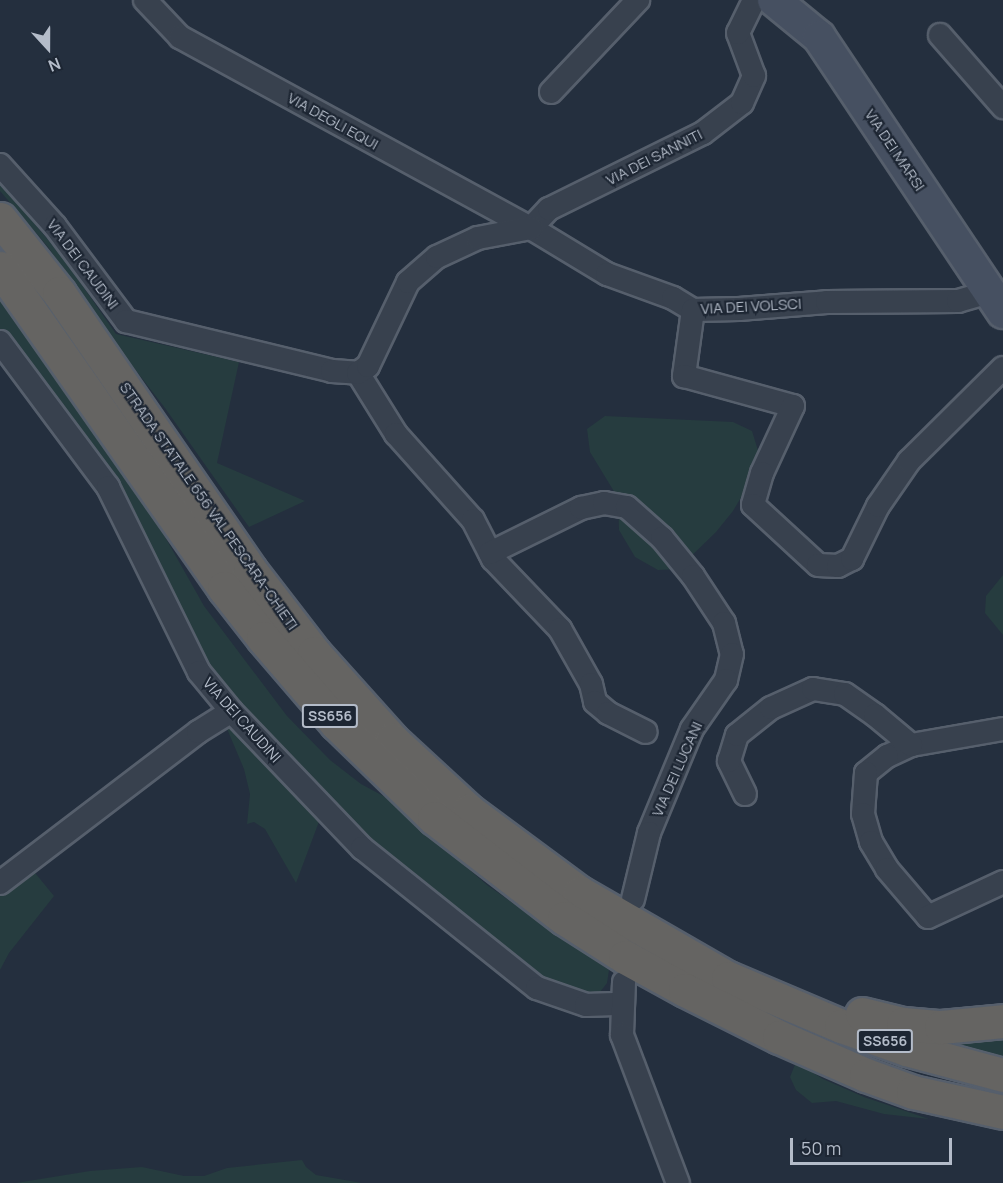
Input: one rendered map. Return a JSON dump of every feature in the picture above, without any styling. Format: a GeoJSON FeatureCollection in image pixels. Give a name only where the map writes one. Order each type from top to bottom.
{"type":"FeatureCollection","features":[{"type":"Feature","properties":{"kind":"highway","name":"STRADA STATALE 656 VAL PESCARA-CHIETI"},"geometry":{"type":"LineString","coordinates":[[0,219],[59,292],[250,570],[314,653],[392,740],[469,811],[580,893],[673,948],[770,998],[906,1049],[1003,1076]]}},
{"type":"Feature","properties":{"kind":"highway","name":"STRADA STATALE 656 VAL PESCARA-CHIETI"},"geometry":{"type":"LineString","coordinates":[[0,268],[205,561],[263,638],[337,724],[434,818],[564,918],[657,975],[735,1016],[834,1061],[914,1092],[1003,1112]]}},
{"type":"Feature","properties":{"kind":"highway"},"geometry":{"type":"LineString","coordinates":[[770,998],[822,1000],[874,1018],[903,1024],[941,1027],[1003,1022]]}},
{"type":"Feature","properties":{"kind":"main road","name":"VIA DEI MARSI"},"geometry":{"type":"LineString","coordinates":[[774,0],[819,37],[996,302]]}},
{"type":"Feature","properties":{"kind":"street","name":"VIA DEGLI EQUI"},"geometry":{"type":"LineString","coordinates":[[144,0],[180,37],[531,228]]}},
{"type":"Feature","properties":{"kind":"street"},"geometry":{"type":"LineString","coordinates":[[551,92],[638,0]]}},
{"type":"Feature","properties":{"kind":"street","name":"VIA DEI SANNITI"},"geometry":{"type":"LineString","coordinates":[[531,228],[549,209],[703,134],[742,103],[754,76],[738,33],[754,0]]}},
{"type":"Feature","properties":{"kind":"street"},"geometry":{"type":"LineString","coordinates":[[940,35],[1003,107]]}},
{"type":"Feature","properties":{"kind":"street","name":"VIA DEI CAUDINI"},"geometry":{"type":"LineString","coordinates":[[0,165],[55,226],[126,321],[332,371],[358,373]]}},
{"type":"Feature","properties":{"kind":"street","name":"VIA DEI VOLSCI"},"geometry":{"type":"LineString","coordinates":[[531,228],[607,274],[673,298],[693,310],[828,302],[996,302]]}},
{"type":"Feature","properties":{"kind":"street"},"geometry":{"type":"LineString","coordinates":[[531,228],[478,238],[437,257],[408,282],[368,366],[358,373],[396,434],[473,520],[490,553],[560,629],[591,684],[595,702],[608,714],[646,732]]}},
{"type":"Feature","properties":{"kind":"street"},"geometry":{"type":"LineString","coordinates":[[693,310],[684,376],[793,406],[762,473],[753,505],[818,565],[838,566],[852,559],[878,506],[909,461],[974,394],[1003,368]]}},
{"type":"Feature","properties":{"kind":"street","name":"VIA DEI CAUDINI"},"geometry":{"type":"LineString","coordinates":[[0,342],[108,487],[199,672],[231,711],[362,848],[537,988],[586,1005],[623,993],[622,1035],[678,1183]]}},
{"type":"Feature","properties":{"kind":"street","name":"VIA DEI LUCANI"},"geometry":{"type":"LineString","coordinates":[[490,553],[581,508],[604,503],[627,507],[662,538],[693,576],[724,622],[732,654],[726,680],[692,729],[649,833],[633,900]]}},
{"type":"Feature","properties":{"kind":"street"},"geometry":{"type":"LineString","coordinates":[[745,794],[729,760],[737,735],[771,708],[813,689],[845,694],[911,745]]}},
{"type":"Feature","properties":{"kind":"street"},"geometry":{"type":"LineString","coordinates":[[0,883],[198,732],[231,711]]}},
{"type":"Feature","properties":{"kind":"street"},"geometry":{"type":"LineString","coordinates":[[1003,729],[911,745],[887,756],[867,773],[863,814],[871,842],[887,869],[928,917],[1003,882]]}},
{"type":"Feature","properties":{"kind":"green space"},"geometry":{"type":"Polygon","coordinates":[[[0,182],[64,259],[116,334],[239,362],[217,463],[305,501],[249,527],[165,408],[99,323],[48,247],[0,191],[0,182]]]}},
{"type":"Feature","properties":{"kind":"green space"},"geometry":{"type":"Polygon","coordinates":[[[0,297],[100,437],[156,521],[204,606],[287,716],[330,760],[361,784],[387,798],[487,885],[609,970],[607,983],[600,992],[586,997],[525,971],[383,859],[236,713],[0,333],[0,297]]]}},
{"type":"Feature","properties":{"kind":"green space"},"geometry":{"type":"Polygon","coordinates":[[[605,416],[733,422],[752,431],[760,457],[749,484],[733,511],[716,532],[678,569],[658,570],[635,557],[619,530],[618,498],[590,452],[587,429],[605,416]]]}},
{"type":"Feature","properties":{"kind":"green space"},"geometry":{"type":"Polygon","coordinates":[[[1003,575],[1003,635],[985,613],[986,596],[1003,575]]]}},
{"type":"Feature","properties":{"kind":"green space"},"geometry":{"type":"Polygon","coordinates":[[[233,718],[323,811],[296,883],[265,829],[254,822],[247,824],[250,794],[244,769],[225,724],[233,718]]]}},
{"type":"Feature","properties":{"kind":"green space"},"geometry":{"type":"Polygon","coordinates":[[[31,868],[54,896],[9,953],[0,970],[0,892],[31,868]]]}},
{"type":"Feature","properties":{"kind":"green space"},"geometry":{"type":"Polygon","coordinates":[[[1003,1033],[1003,1064],[945,1042],[1003,1033]]]}},
{"type":"Feature","properties":{"kind":"green space"},"geometry":{"type":"Polygon","coordinates":[[[796,1062],[823,1079],[864,1097],[929,1119],[884,1114],[836,1101],[812,1103],[796,1090],[790,1077],[796,1062]]]}},
{"type":"Feature","properties":{"kind":"green space"},"geometry":{"type":"Polygon","coordinates":[[[302,1160],[306,1167],[316,1175],[362,1183],[16,1183],[90,1171],[142,1167],[184,1176],[204,1176],[227,1168],[302,1160]]]}}]}
